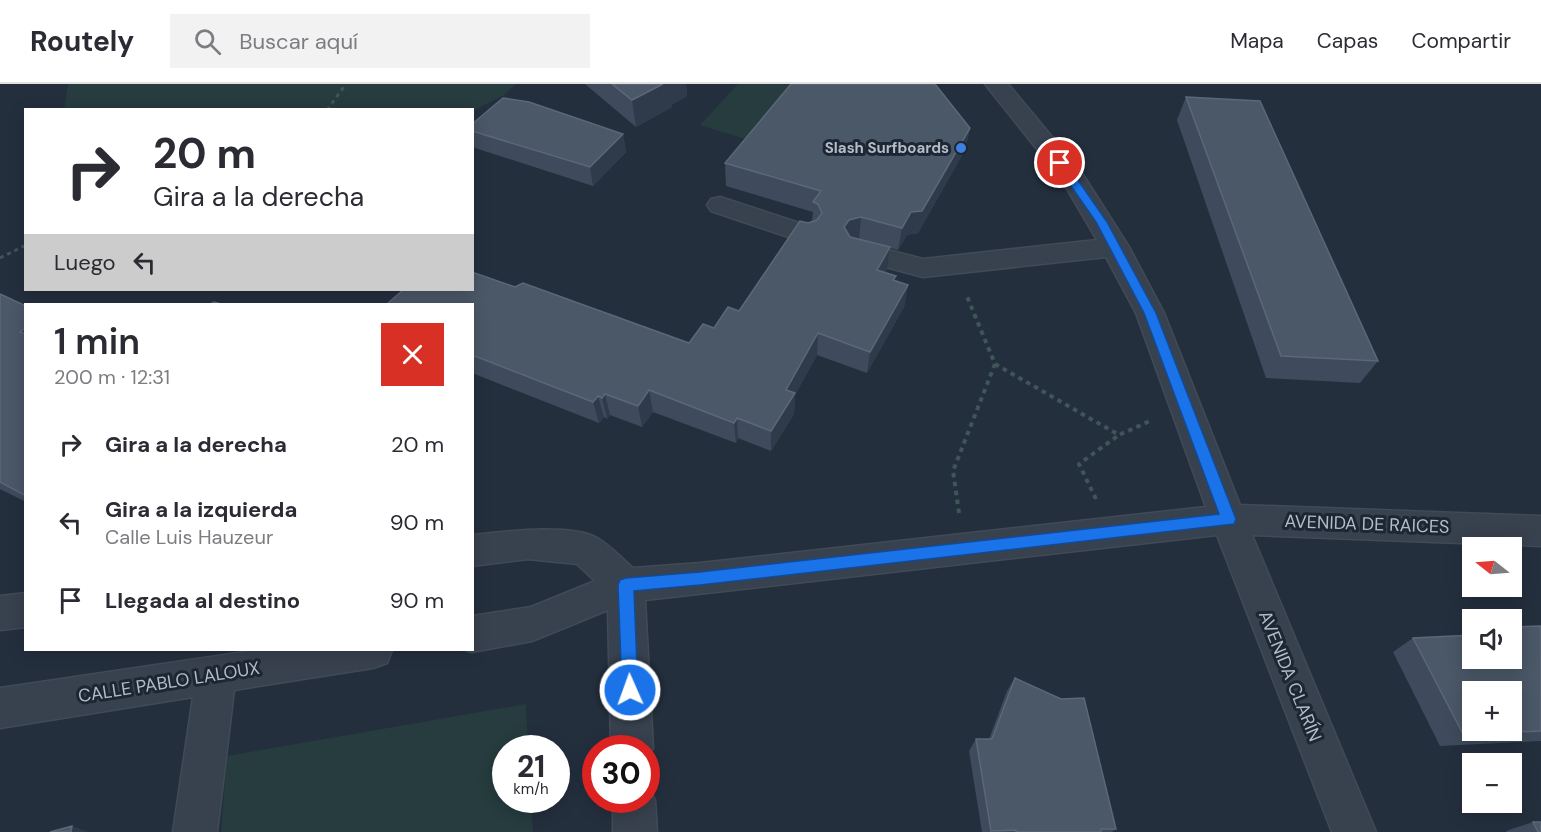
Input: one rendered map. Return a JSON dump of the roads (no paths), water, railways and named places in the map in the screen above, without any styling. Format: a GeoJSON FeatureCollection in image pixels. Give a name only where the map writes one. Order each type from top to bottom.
{"type":"FeatureCollection","features":[{"type":"Feature","properties":{"kind":"street","name":"AVENIDA CLARÍN"},"geometry":{"type":"LineString","coordinates":[[996,84],[1073,178],[1115,247],[1150,313],[1264,616],[1354,832]]}},
{"type":"Feature","properties":{"kind":"street"},"geometry":{"type":"LineString","coordinates":[[720,205],[806,234]]}},
{"type":"Feature","properties":{"kind":"street"},"geometry":{"type":"LineString","coordinates":[[858,251],[923,268],[1115,247]]}},
{"type":"Feature","properties":{"kind":"street","name":"AVENIDA DE RAICES"},"geometry":{"type":"LineString","coordinates":[[626,585],[963,550],[1228,519],[1541,531]]}},
{"type":"Feature","properties":{"kind":"street"},"geometry":{"type":"LineString","coordinates":[[474,551],[528,544],[585,549],[626,585],[632,735]]}},
{"type":"Feature","properties":{"kind":"street"},"geometry":{"type":"LineString","coordinates":[[474,634],[531,624],[626,585]]}},
{"type":"Feature","properties":{"kind":"street"},"geometry":{"type":"LineString","coordinates":[[0,613],[24,610]]}},
{"type":"Feature","properties":{"kind":"street","name":"CALLE PABLO LALOUX"},"geometry":{"type":"LineString","coordinates":[[0,708],[366,651]]}},
{"type":"Feature","properties":{"kind":"street"},"geometry":{"type":"LineString","coordinates":[[195,832],[216,674]]}},
{"type":"Feature","properties":{"kind":"street"},"geometry":{"type":"LineString","coordinates":[[634,813],[635,832]]}},
{"type":"Feature","properties":{"kind":"place","name":"Slash Surfboards"},"geometry":{"type":"Point","coordinates":[961,148]}}]}
